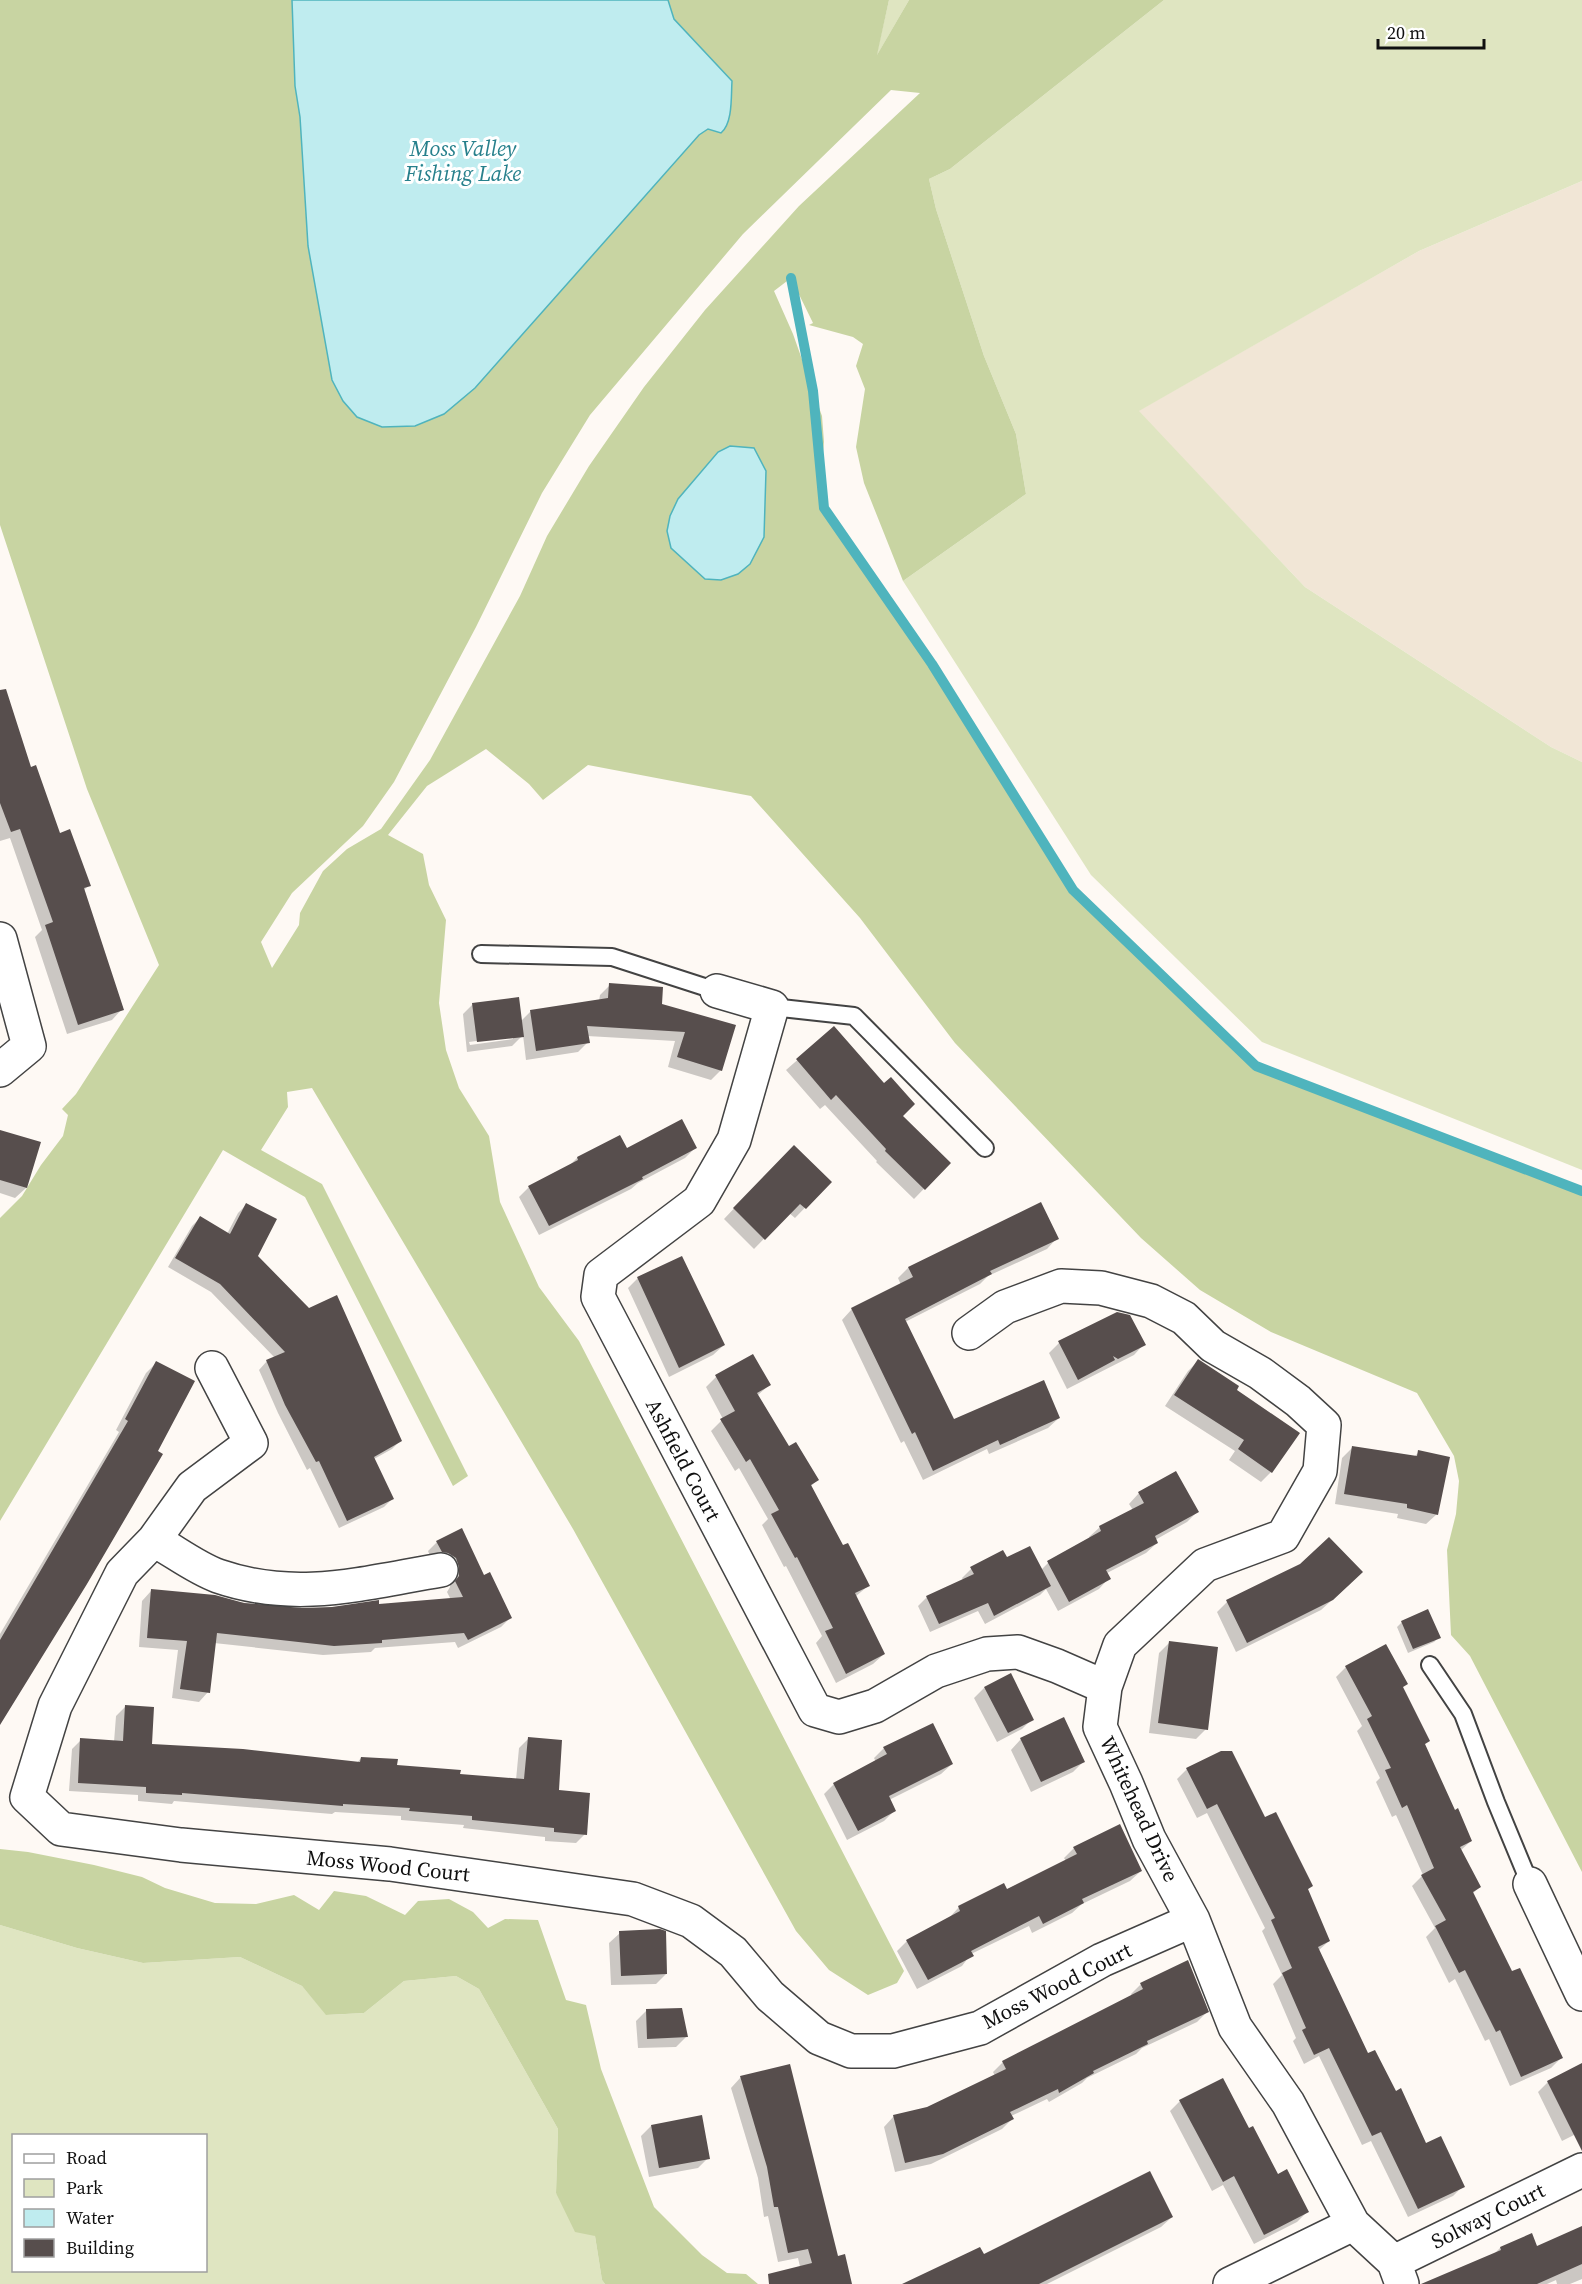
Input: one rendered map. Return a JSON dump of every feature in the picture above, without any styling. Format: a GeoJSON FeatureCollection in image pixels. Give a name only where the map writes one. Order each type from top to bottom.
{"type":"FeatureCollection","features":[{"type":"Feature","properties":{"kind":"street"},"geometry":{"type":"LineString","coordinates":[[0,939],[29,1046],[0,1070]]}},
{"type":"Feature","properties":{"kind":"street"},"geometry":{"type":"LineString","coordinates":[[717,991],[772,1007]]}},
{"type":"Feature","properties":{"kind":"street","name":"Ashfield Court"},"geometry":{"type":"LineString","coordinates":[[772,1007],[734,1140],[699,1201],[602,1275],[598,1297],[815,1710],[839,1717],[875,1706],[936,1671],[987,1654],[1018,1652],[1105,1688]]}},
{"type":"Feature","properties":{"kind":"street","name":"Whitehead Drive"},"geometry":{"type":"LineString","coordinates":[[969,1333],[1005,1307],[1061,1286],[1101,1288],[1151,1301],[1184,1318],[1213,1346],[1260,1373],[1298,1401],[1324,1425],[1320,1470],[1282,1536],[1205,1565],[1120,1645],[1105,1688],[1100,1727],[1149,1839],[1193,1920],[1234,2027],[1288,2103],[1353,2224],[1398,2273]]}},
{"type":"Feature","properties":{"kind":"street","name":"Moss Wood Court"},"geometry":{"type":"LineString","coordinates":[[212,1368],[251,1443],[192,1487],[154,1540],[122,1573],[55,1706],[27,1797],[61,1829],[181,1845],[390,1864],[633,1899],[692,1921],[733,1952],[770,1996],[819,2038],[852,2051],[893,2051],[980,2028],[1102,1960],[1193,1920]]}},
{"type":"Feature","properties":{"kind":"street"},"geometry":{"type":"LineString","coordinates":[[154,1540],[217,1575],[272,1589],[320,1591],[441,1570]]}},
{"type":"Feature","properties":{"kind":"street"},"geometry":{"type":"LineString","coordinates":[[1530,1884],[1582,1994]]}},
{"type":"Feature","properties":{"kind":"street","name":"Solway Court"},"geometry":{"type":"LineString","coordinates":[[1398,2273],[1582,2170]]}},
{"type":"Feature","properties":{"kind":"street"},"geometry":{"type":"LineString","coordinates":[[1230,2284],[1353,2224]]}},
{"type":"Feature","properties":{"kind":"lane"},"geometry":{"type":"LineString","coordinates":[[481,954],[612,957],[717,991]]}},
{"type":"Feature","properties":{"kind":"lane"},"geometry":{"type":"LineString","coordinates":[[772,1007],[854,1016],[985,1148]]}},
{"type":"Feature","properties":{"kind":"lane"},"geometry":{"type":"LineString","coordinates":[[1430,1665],[1463,1714],[1530,1884]]}},
{"type":"Feature","properties":{"kind":"shaded area"},"geometry":{"type":"Polygon","coordinates":[[[1582,181],[1582,762],[1551,747],[1305,587],[1138,411],[1419,251],[1582,181]]]}},
{"type":"Feature","properties":{"kind":"green space"},"geometry":{"type":"Polygon","coordinates":[[[0,0],[292,0],[295,86],[300,117],[308,246],[332,380],[708,128],[721,133],[732,81],[674,19],[667,0],[889,0],[877,55],[909,0],[1164,0],[950,169],[929,179],[936,209],[984,356],[1016,434],[1026,494],[903,581],[864,483],[856,447],[865,389],[856,366],[863,344],[853,337],[809,325],[813,323],[791,278],[774,291],[793,334],[822,416],[824,442],[820,485],[824,508],[858,562],[920,644],[1073,890],[1256,1066],[1582,1191],[1582,1872],[1470,1656],[1451,1635],[1447,1550],[1456,1514],[1459,1481],[1454,1456],[1417,1393],[1271,1332],[1200,1290],[1141,1238],[955,1043],[860,918],[751,796],[588,765],[543,800],[529,784],[486,749],[427,786],[388,835],[423,854],[429,885],[446,920],[439,1003],[446,1050],[459,1088],[489,1136],[500,1202],[539,1287],[579,1341],[904,1971],[897,1983],[868,1995],[829,1970],[796,1931],[573,1529],[312,1088],[287,1092],[288,1107],[261,1150],[322,1184],[468,1476],[453,1486],[305,1197],[223,1150],[0,1521],[0,1218],[22,1196],[41,1165],[63,1136],[68,1115],[62,1109],[76,1094],[159,965],[87,789],[0,525],[0,0]],[[891,90],[743,234],[590,415],[542,493],[476,627],[394,782],[363,826],[292,893],[261,942],[272,968],[299,925],[300,913],[323,871],[347,849],[381,829],[430,760],[520,596],[547,536],[589,466],[644,387],[705,310],[799,206],[920,93],[891,90]]]}},
{"type":"Feature","properties":{"kind":"green space"},"geometry":{"type":"Polygon","coordinates":[[[889,0],[909,0],[876,57],[889,0]]]}},
{"type":"Feature","properties":{"kind":"green space"},"geometry":{"type":"Polygon","coordinates":[[[1164,0],[1582,0],[1582,181],[1419,251],[1139,411],[1305,587],[1551,747],[1582,762],[1582,1170],[1262,1042],[1091,875],[903,581],[1026,494],[1016,434],[984,356],[936,209],[929,179],[950,169],[1164,0]]]}},
{"type":"Feature","properties":{"kind":"green space"},"geometry":{"type":"Polygon","coordinates":[[[0,1849],[94,1865],[142,1877],[165,1888],[215,1903],[256,1904],[294,1895],[319,1910],[334,1891],[366,1896],[405,1915],[418,1901],[449,1899],[473,1912],[488,1928],[505,1919],[538,1920],[566,2000],[586,2005],[601,2069],[654,2207],[702,2255],[727,2273],[746,2274],[758,2284],[605,2284],[602,2280],[595,2236],[575,2232],[556,2193],[558,2129],[479,1989],[456,1976],[404,1981],[364,2013],[326,2015],[302,1986],[240,1957],[143,1963],[77,1948],[0,1925],[0,1849]]]}},
{"type":"Feature","properties":{"kind":"green space"},"geometry":{"type":"Polygon","coordinates":[[[0,1925],[77,1948],[143,1963],[240,1957],[302,1986],[327,2015],[364,2013],[404,1981],[456,1976],[479,1989],[558,2129],[556,2193],[595,2236],[602,2280],[605,2284],[0,2284],[0,1925]]]}},
{"type":"Feature","properties":{"kind":"water","name":"Moss Valley Fishing Lake"},"geometry":{"type":"Polygon","coordinates":[[[292,0],[668,0],[674,19],[732,81],[728,123],[721,133],[708,129],[699,135],[475,388],[444,414],[415,426],[382,427],[357,417],[343,401],[332,380],[308,246],[300,117],[295,86],[292,0]]]}},
{"type":"Feature","properties":{"kind":"water"},"geometry":{"type":"Polygon","coordinates":[[[730,446],[754,448],[766,471],[764,537],[750,564],[738,574],[721,580],[705,579],[671,548],[667,531],[670,516],[678,499],[718,452],[730,446]]]}},
{"type":"Feature","properties":{"kind":"building"},"geometry":{"type":"Polygon","coordinates":[[[6,689],[31,767],[36,765],[60,833],[70,829],[91,886],[84,888],[124,1010],[78,1025],[45,925],[53,922],[20,829],[11,832],[0,803],[0,690],[6,689]]]}},
{"type":"Feature","properties":{"kind":"building"},"geometry":{"type":"Polygon","coordinates":[[[609,983],[663,987],[662,1004],[736,1025],[722,1071],[677,1057],[685,1032],[587,1026],[590,1043],[536,1051],[530,1010],[608,998],[609,983]]]}},
{"type":"Feature","properties":{"kind":"building"},"geometry":{"type":"Polygon","coordinates":[[[519,997],[524,1037],[477,1042],[472,1003],[519,997]]]}},
{"type":"Feature","properties":{"kind":"building"},"geometry":{"type":"Polygon","coordinates":[[[834,1026],[884,1083],[891,1077],[915,1104],[903,1116],[951,1163],[925,1190],[885,1151],[886,1149],[836,1095],[831,1100],[796,1059],[834,1026]]]}},
{"type":"Feature","properties":{"kind":"building"},"geometry":{"type":"Polygon","coordinates":[[[682,1119],[697,1148],[642,1177],[643,1179],[549,1226],[528,1186],[620,1135],[627,1148],[682,1119]]]}},
{"type":"Feature","properties":{"kind":"building"},"geometry":{"type":"Polygon","coordinates":[[[0,1130],[41,1142],[27,1188],[0,1180],[0,1130]]]}},
{"type":"Feature","properties":{"kind":"building"},"geometry":{"type":"Polygon","coordinates":[[[794,1145],[832,1182],[806,1209],[800,1204],[765,1240],[733,1208],[794,1145]]]}},
{"type":"Feature","properties":{"kind":"building"},"geometry":{"type":"Polygon","coordinates":[[[1041,1202],[1059,1239],[990,1271],[992,1274],[905,1319],[954,1419],[1044,1380],[1060,1418],[1000,1445],[998,1440],[933,1471],[915,1432],[912,1434],[851,1308],[913,1277],[908,1267],[1041,1202]]]}},
{"type":"Feature","properties":{"kind":"building"},"geometry":{"type":"Polygon","coordinates":[[[246,1203],[277,1219],[258,1256],[309,1308],[337,1295],[402,1441],[374,1457],[394,1499],[347,1521],[319,1461],[316,1462],[285,1405],[266,1360],[285,1352],[220,1284],[175,1258],[200,1216],[230,1234],[246,1203]]]}},
{"type":"Feature","properties":{"kind":"building"},"geometry":{"type":"Polygon","coordinates":[[[682,1256],[725,1345],[679,1368],[637,1277],[682,1256]]]}},
{"type":"Feature","properties":{"kind":"building"},"geometry":{"type":"Polygon","coordinates":[[[1117,1312],[1130,1315],[1146,1345],[1118,1359],[1113,1356],[1115,1360],[1078,1380],[1058,1341],[1117,1312]]]}},
{"type":"Feature","properties":{"kind":"building"},"geometry":{"type":"Polygon","coordinates":[[[753,1354],[771,1385],[757,1393],[789,1446],[796,1442],[819,1480],[811,1485],[843,1545],[848,1543],[870,1586],[855,1593],[885,1654],[846,1674],[825,1631],[833,1628],[797,1557],[795,1558],[771,1514],[779,1510],[750,1459],[746,1462],[720,1419],[735,1411],[715,1375],[753,1354]]]}},
{"type":"Feature","properties":{"kind":"building"},"geometry":{"type":"Polygon","coordinates":[[[1198,1359],[1239,1386],[1237,1390],[1300,1433],[1272,1473],[1238,1449],[1244,1440],[1174,1395],[1198,1359]]]}},
{"type":"Feature","properties":{"kind":"building"},"geometry":{"type":"Polygon","coordinates":[[[156,1361],[195,1381],[158,1451],[163,1454],[87,1584],[0,1725],[0,1640],[128,1421],[125,1419],[156,1361]]]}},
{"type":"Feature","properties":{"kind":"building"},"geometry":{"type":"Polygon","coordinates":[[[1352,1446],[1417,1456],[1418,1450],[1450,1457],[1438,1515],[1407,1508],[1407,1504],[1344,1494],[1352,1446]]]}},
{"type":"Feature","properties":{"kind":"building"},"geometry":{"type":"Polygon","coordinates":[[[1176,1471],[1199,1512],[1155,1536],[1158,1543],[1106,1570],[1111,1579],[1069,1602],[1047,1561],[1101,1531],[1099,1526],[1144,1503],[1138,1492],[1176,1471]]]}},
{"type":"Feature","properties":{"kind":"building"},"geometry":{"type":"Polygon","coordinates":[[[462,1528],[484,1575],[490,1572],[512,1618],[468,1640],[464,1633],[334,1646],[217,1633],[210,1693],[180,1689],[187,1641],[147,1638],[151,1589],[215,1595],[244,1603],[302,1608],[332,1607],[379,1600],[379,1604],[463,1597],[455,1581],[459,1576],[456,1558],[442,1552],[436,1541],[462,1528]]]}},
{"type":"Feature","properties":{"kind":"building"},"geometry":{"type":"Polygon","coordinates":[[[1329,1537],[1363,1572],[1333,1600],[1247,1643],[1226,1600],[1300,1564],[1329,1537]]]}},
{"type":"Feature","properties":{"kind":"building"},"geometry":{"type":"Polygon","coordinates":[[[1030,1546],[1051,1586],[994,1616],[988,1603],[939,1624],[926,1596],[974,1574],[970,1567],[1003,1550],[1007,1557],[1030,1546]]]}},
{"type":"Feature","properties":{"kind":"building"},"geometry":{"type":"Polygon","coordinates":[[[1428,1609],[1441,1638],[1413,1649],[1401,1621],[1428,1609]]]}},
{"type":"Feature","properties":{"kind":"building"},"geometry":{"type":"Polygon","coordinates":[[[1169,1641],[1218,1647],[1208,1730],[1158,1723],[1169,1641]]]}},
{"type":"Feature","properties":{"kind":"building"},"geometry":{"type":"Polygon","coordinates":[[[1386,1644],[1408,1684],[1403,1687],[1430,1741],[1425,1744],[1472,1841],[1460,1847],[1481,1887],[1473,1892],[1512,1971],[1520,1968],[1563,2058],[1521,2077],[1500,2030],[1496,2032],[1465,1970],[1459,1973],[1435,1926],[1446,1920],[1421,1875],[1434,1868],[1407,1805],[1402,1808],[1385,1770],[1391,1768],[1367,1719],[1372,1716],[1345,1666],[1386,1644]]]}},
{"type":"Feature","properties":{"kind":"building"},"geometry":{"type":"Polygon","coordinates":[[[1011,1673],[1034,1720],[1008,1733],[984,1687],[1011,1673]]]}},
{"type":"Feature","properties":{"kind":"building"},"geometry":{"type":"Polygon","coordinates":[[[125,1705],[154,1707],[152,1744],[243,1749],[360,1762],[361,1757],[398,1759],[397,1765],[461,1770],[460,1774],[524,1779],[528,1737],[562,1740],[559,1790],[590,1793],[587,1835],[554,1832],[554,1828],[472,1820],[472,1816],[409,1811],[410,1808],[343,1804],[343,1806],[182,1793],[182,1795],[146,1793],[146,1787],[78,1783],[80,1738],[123,1741],[125,1705]]]}},
{"type":"Feature","properties":{"kind":"building"},"geometry":{"type":"Polygon","coordinates":[[[1064,1717],[1085,1762],[1041,1782],[1020,1738],[1064,1717]]]}},
{"type":"Feature","properties":{"kind":"building"},"geometry":{"type":"Polygon","coordinates":[[[933,1723],[953,1764],[889,1796],[896,1811],[858,1831],[833,1783],[887,1754],[883,1747],[933,1723]]]}},
{"type":"Feature","properties":{"kind":"building"},"geometry":{"type":"Polygon","coordinates":[[[1221,1751],[1232,1751],[1265,1817],[1276,1812],[1313,1886],[1308,1889],[1330,1941],[1318,1947],[1368,2053],[1375,2050],[1396,2091],[1401,2088],[1426,2143],[1441,2136],[1465,2187],[1418,2209],[1381,2132],[1372,2136],[1329,2048],[1314,2055],[1302,2030],[1306,2028],[1282,1973],[1292,1968],[1271,1920],[1275,1918],[1217,1804],[1207,1809],[1186,1768],[1221,1751]]]}},
{"type":"Feature","properties":{"kind":"building"},"geometry":{"type":"Polygon","coordinates":[[[1120,1824],[1142,1871],[1082,1899],[1084,1903],[1043,1924],[1039,1916],[971,1951],[974,1956],[928,1980],[906,1940],[960,1911],[958,1906],[1004,1883],[1007,1889],[1077,1854],[1073,1847],[1120,1824]]]}},
{"type":"Feature","properties":{"kind":"building"},"geometry":{"type":"Polygon","coordinates":[[[660,1929],[666,1931],[667,1974],[621,1976],[619,1931],[660,1929]]]}},
{"type":"Feature","properties":{"kind":"building"},"geometry":{"type":"Polygon","coordinates":[[[1188,1960],[1209,2012],[1147,2041],[1148,2044],[1093,2071],[1094,2073],[1059,2093],[1058,2089],[1010,2112],[1014,2119],[943,2154],[905,2163],[893,2115],[927,2107],[1006,2069],[1002,2061],[1143,1989],[1140,1983],[1188,1960]]]}},
{"type":"Feature","properties":{"kind":"building"},"geometry":{"type":"Polygon","coordinates":[[[682,2008],[688,2037],[647,2039],[646,2009],[682,2008]]]}},
{"type":"Feature","properties":{"kind":"building"},"geometry":{"type":"Polygon","coordinates":[[[1582,2063],[1582,2151],[1547,2081],[1582,2063]]]}},
{"type":"Feature","properties":{"kind":"building"},"geometry":{"type":"Polygon","coordinates":[[[790,2064],[838,2256],[845,2254],[852,2284],[769,2284],[768,2274],[812,2263],[808,2249],[788,2253],[778,2207],[774,2207],[767,2167],[740,2076],[790,2064]]]}},
{"type":"Feature","properties":{"kind":"building"},"geometry":{"type":"Polygon","coordinates":[[[1223,2078],[1249,2128],[1253,2126],[1278,2174],[1287,2169],[1309,2212],[1264,2235],[1234,2176],[1223,2182],[1179,2100],[1223,2078]]]}},
{"type":"Feature","properties":{"kind":"building"},"geometry":{"type":"Polygon","coordinates":[[[702,2115],[710,2159],[659,2168],[651,2125],[702,2115]]]}},
{"type":"Feature","properties":{"kind":"building"},"geometry":{"type":"Polygon","coordinates":[[[1150,2171],[1173,2217],[1039,2284],[902,2284],[980,2247],[984,2254],[1150,2171]]]}},
{"type":"Feature","properties":{"kind":"building"},"geometry":{"type":"Polygon","coordinates":[[[1582,2226],[1582,2264],[1537,2284],[1421,2284],[1501,2250],[1500,2247],[1532,2233],[1537,2246],[1582,2226]]]}},
{"type":"Feature","properties":{"kind":"waterway"},"geometry":{"type":"LineString","coordinates":[[791,278],[813,391],[824,508],[932,664],[1073,890],[1256,1066],[1582,1191]]}}]}
